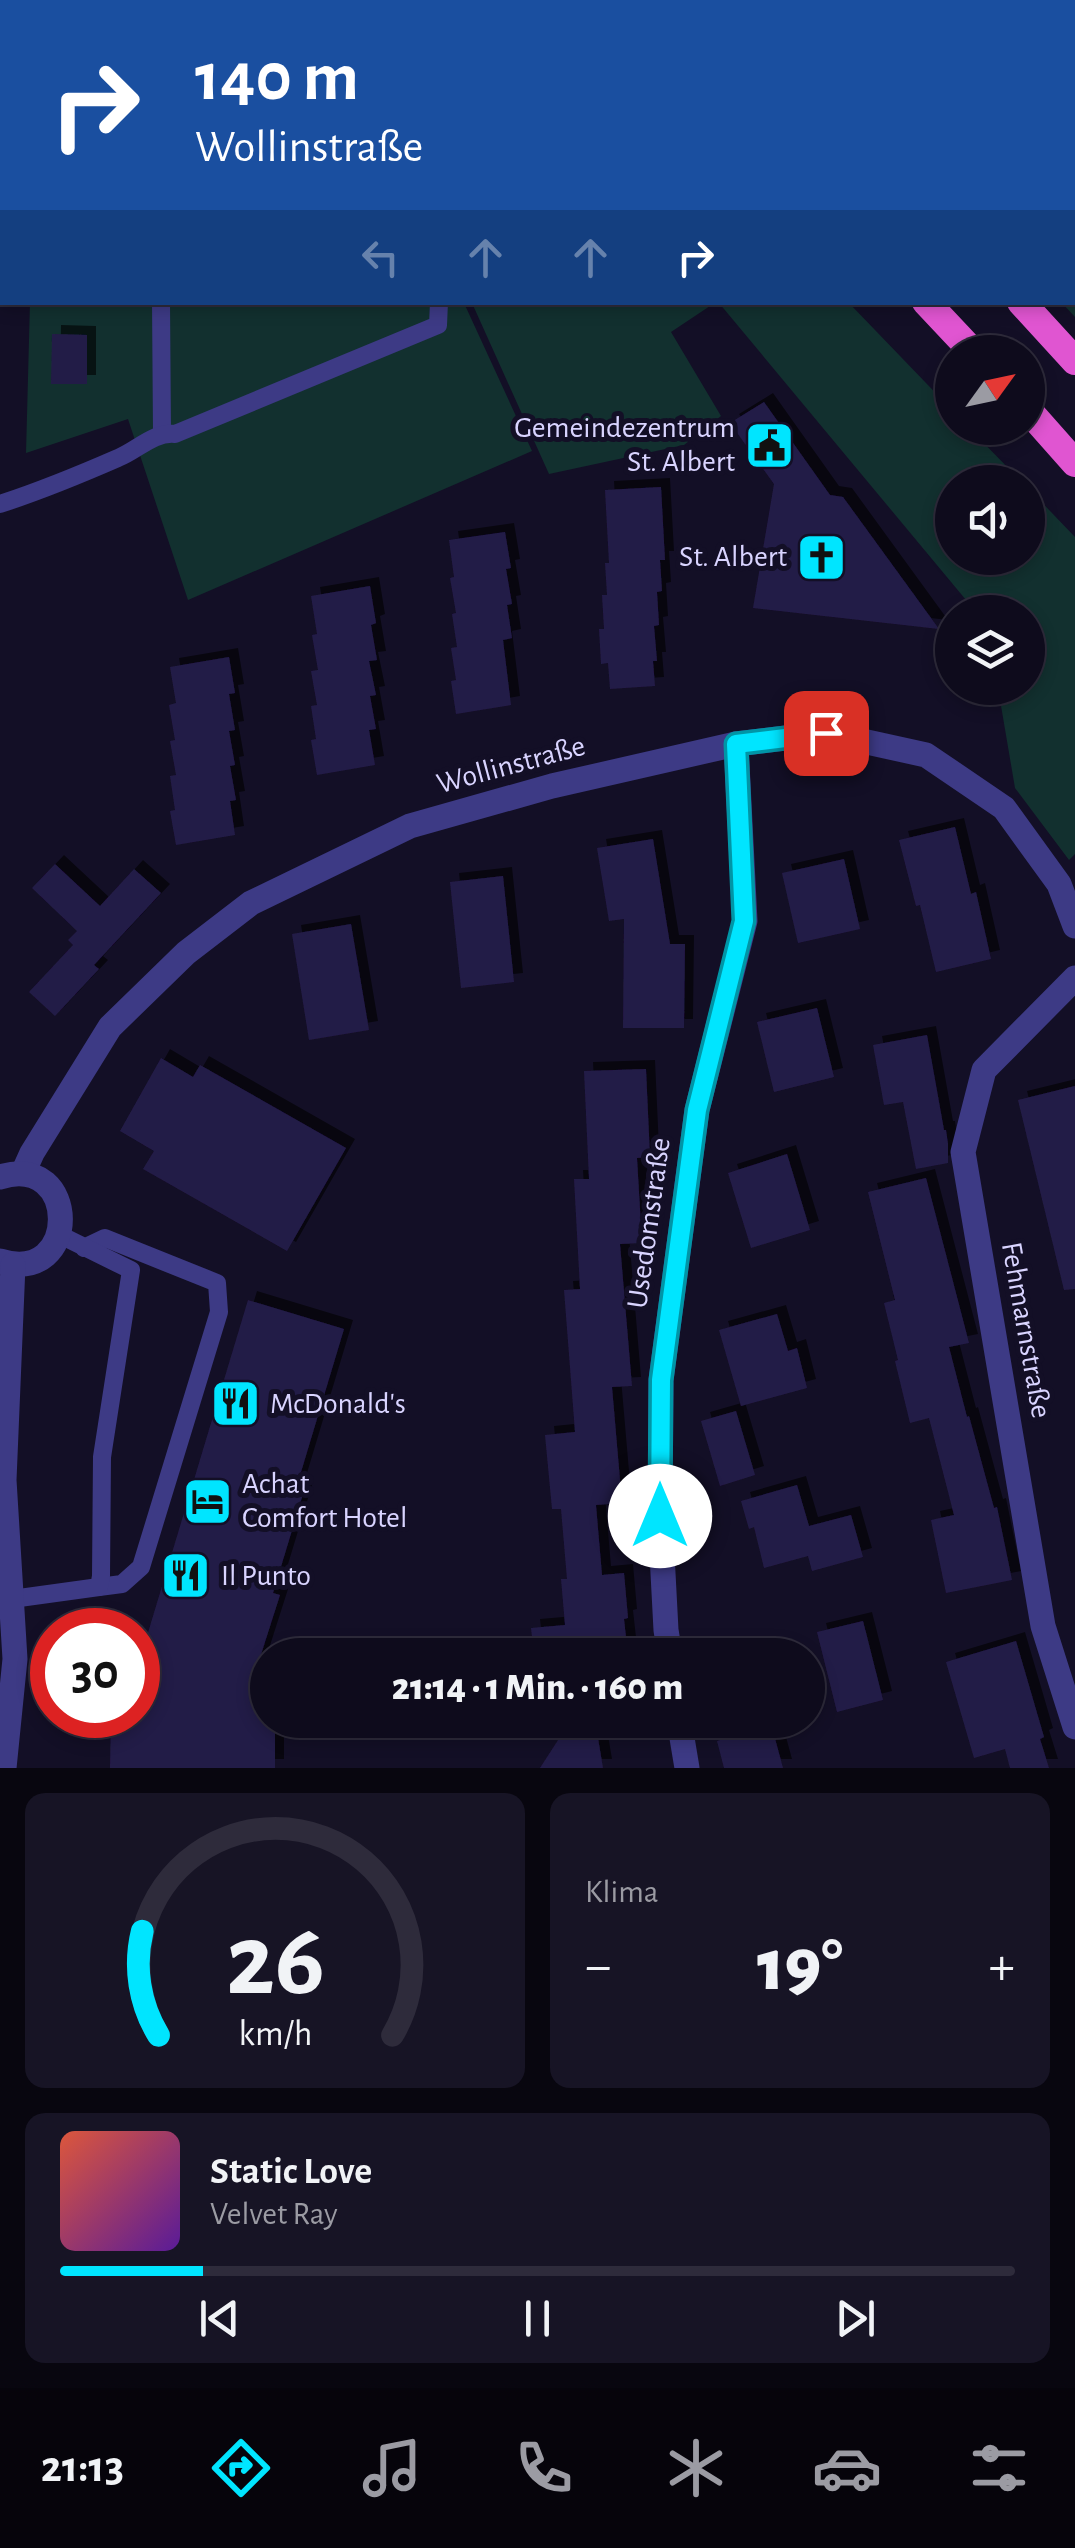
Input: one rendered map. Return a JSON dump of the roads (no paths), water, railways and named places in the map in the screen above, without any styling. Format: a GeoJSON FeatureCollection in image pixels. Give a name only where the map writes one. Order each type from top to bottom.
{"type":"FeatureCollection","features":[{"type":"Feature","properties":{"kind":"highway"},"geometry":{"type":"LineString","coordinates":[[929,305],[957,335]]}},
{"type":"Feature","properties":{"kind":"highway"},"geometry":{"type":"LineString","coordinates":[[1024,305],[1075,361]]}},
{"type":"Feature","properties":{"kind":"highway"},"geometry":{"type":"LineString","coordinates":[[1045,429],[1075,463]]}},
{"type":"Feature","properties":{"kind":"street","name":"Wollinstraße"},"geometry":{"type":"LineString","coordinates":[[11,1175],[32,1153],[110,1026],[186,953],[252,903],[410,826],[552,786],[736,744],[826,733],[926,754],[1004,808],[1059,884],[1075,926]]}},
{"type":"Feature","properties":{"kind":"street","name":"Usedomstraße"},"geometry":{"type":"LineString","coordinates":[[667,1638],[660,1516],[661,1380],[697,1110],[744,921],[736,744]]}},
{"type":"Feature","properties":{"kind":"street","name":"Fehmarnstraße"},"geometry":{"type":"LineString","coordinates":[[1075,978],[984,1070],[963,1152],[1043,1626],[1075,1727]]}},
{"type":"Feature","properties":{"kind":"street","name":"Wollinstraße"},"geometry":{"type":"LineString","coordinates":[[11,1175],[38,1178],[54,1192],[62,1208],[60,1235]]}},
{"type":"Feature","properties":{"kind":"street"},"geometry":{"type":"LineString","coordinates":[[4,1768],[15,1659],[4,1480],[7,1263],[30,1263],[48,1253],[60,1235]]}},
{"type":"Feature","properties":{"kind":"street"},"geometry":{"type":"LineString","coordinates":[[683,1738],[687,1768]]}},
{"type":"Feature","properties":{"kind":"lane"},"geometry":{"type":"LineString","coordinates":[[161,305],[162,433]]}},
{"type":"Feature","properties":{"kind":"lane"},"geometry":{"type":"LineString","coordinates":[[0,504],[124,456],[162,433],[175,434],[438,325],[440,305]]}},
{"type":"Feature","properties":{"kind":"lane"},"geometry":{"type":"LineString","coordinates":[[60,1235],[132,1270],[102,1458],[99,1587]]}},
{"type":"Feature","properties":{"kind":"lane"},"geometry":{"type":"LineString","coordinates":[[12,1598],[122,1584],[142,1567],[219,1312],[217,1283],[105,1238],[84,1248]]}},
{"type":"Feature","properties":{"kind":"place","name":"Gemeindezentrum St. Albert"},"geometry":{"type":"Point","coordinates":[770,445]}},
{"type":"Feature","properties":{"kind":"place","name":"St. Albert"},"geometry":{"type":"Point","coordinates":[822,557]}},
{"type":"Feature","properties":{"kind":"place","name":"McDonald's"},"geometry":{"type":"Point","coordinates":[235,1404]}},
{"type":"Feature","properties":{"kind":"place","name":"Achat Comfort Hotel"},"geometry":{"type":"Point","coordinates":[207,1501]}},
{"type":"Feature","properties":{"kind":"place","name":"Il Punto"},"geometry":{"type":"Point","coordinates":[186,1576]}}]}
